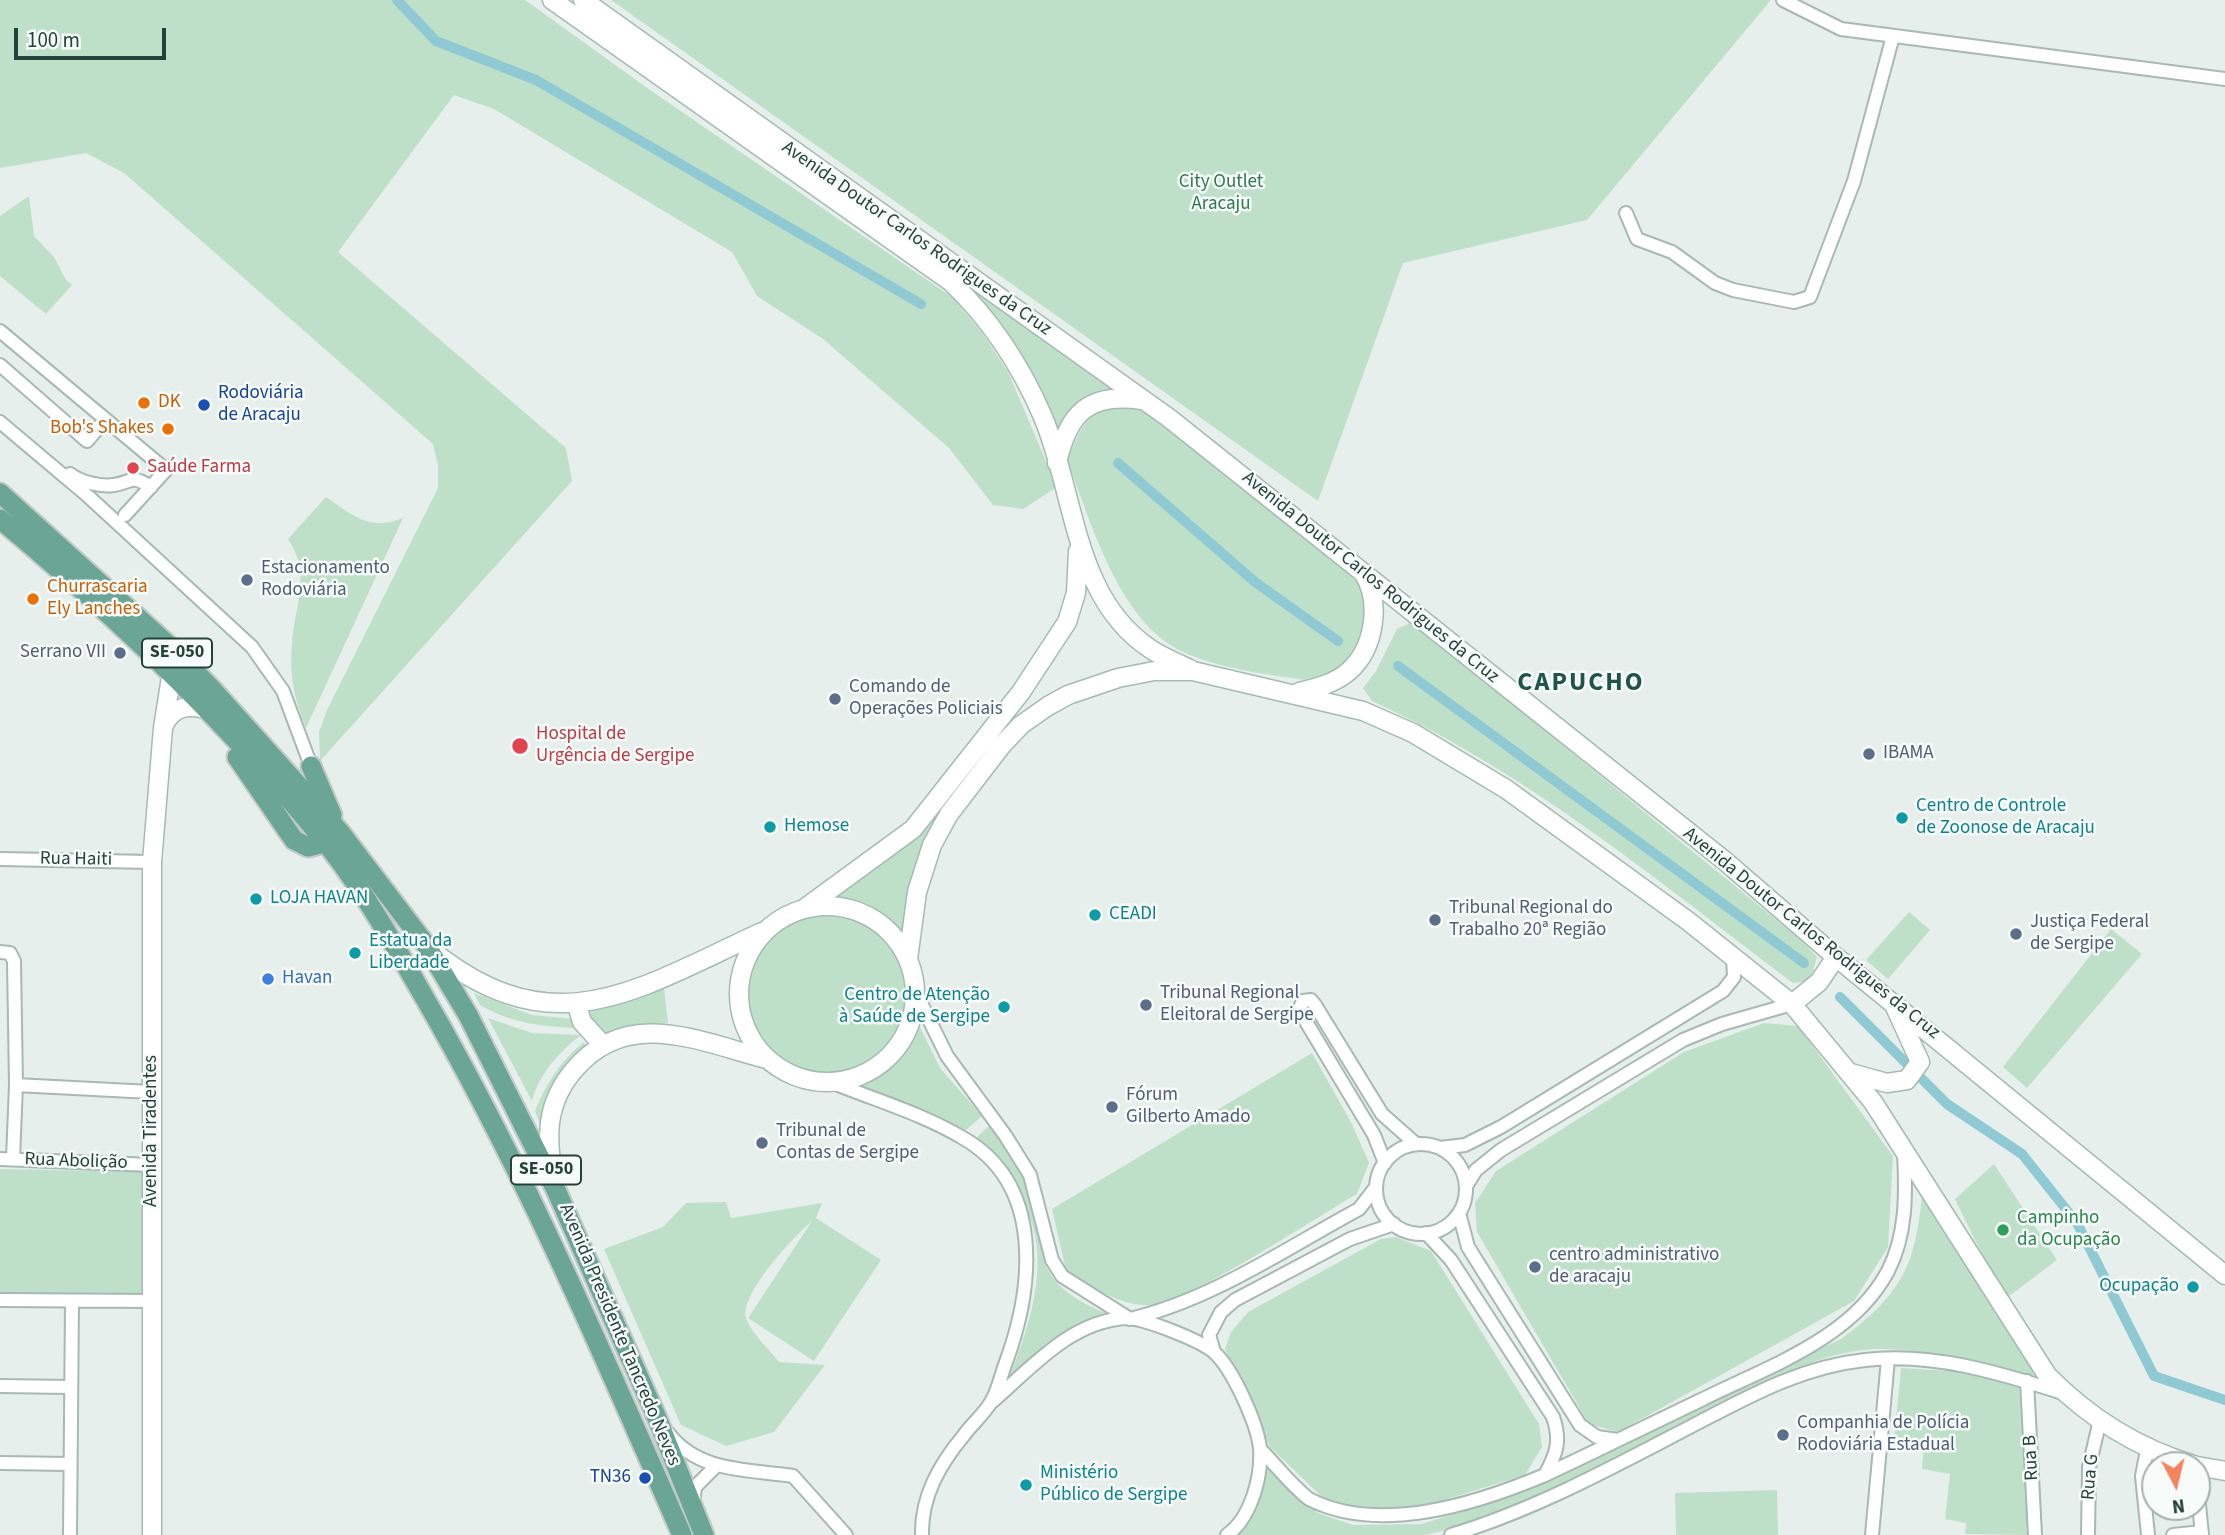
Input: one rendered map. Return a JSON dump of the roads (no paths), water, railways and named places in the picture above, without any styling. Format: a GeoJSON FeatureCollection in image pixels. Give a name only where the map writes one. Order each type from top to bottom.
{"type":"FeatureCollection","features":[{"type":"Feature","properties":{"kind":"main road","name":"Avenida Doutor Carlos Rodrigues da Cruz"},"geometry":{"type":"LineString","coordinates":[[552,0],[951,282],[982,311],[1001,338],[1043,418],[1077,537]]}},
{"type":"Feature","properties":{"kind":"main road","name":"Avenida Doutor Carlos Rodrigues da Cruz"},"geometry":{"type":"LineString","coordinates":[[583,0],[1146,401],[1725,861],[1836,957],[1892,1000],[2225,1275]]}},
{"type":"Feature","properties":{"kind":"main road"},"geometry":{"type":"LineString","coordinates":[[1057,465],[1067,430],[1085,407],[1124,397],[1146,401]]}},
{"type":"Feature","properties":{"kind":"main road","name":"Avenida Presidente Tancredo Neves"},"geometry":{"type":"LineString","coordinates":[[0,493],[176,652],[426,945],[468,1015],[556,1190],[657,1418],[704,1535]]}},
{"type":"Feature","properties":{"kind":"main road","name":"SE-050"},"geometry":{"type":"LineString","coordinates":[[0,519],[172,671],[211,710]]}},
{"type":"Feature","properties":{"kind":"main road"},"geometry":{"type":"LineString","coordinates":[[1077,537],[1094,581],[1120,621],[1150,649],[1193,671]]}},
{"type":"Feature","properties":{"kind":"main road"},"geometry":{"type":"LineString","coordinates":[[908,960],[917,892],[932,845],[1067,622],[1076,593],[1077,537]]}},
{"type":"Feature","properties":{"kind":"main road"},"geometry":{"type":"LineString","coordinates":[[1296,693],[1339,678],[1360,659],[1369,637],[1374,606],[1371,586],[1363,572]]}},
{"type":"Feature","properties":{"kind":"main road","name":"Avenida Tiradentes"},"geometry":{"type":"LineString","coordinates":[[152,1535],[152,862],[163,728],[172,671]]}},
{"type":"Feature","properties":{"kind":"main road"},"geometry":{"type":"LineString","coordinates":[[804,909],[913,829],[994,741],[1068,695],[1118,678],[1154,671],[1193,671],[1296,693],[1363,711],[1413,733],[1506,789],[1733,956],[1791,1004],[1851,1073],[1903,1148],[2047,1375],[2065,1394],[2150,1451]]}},
{"type":"Feature","properties":{"kind":"main road"},"geometry":{"type":"LineString","coordinates":[[163,728],[173,711],[186,707],[211,710],[222,735],[294,840],[309,847],[334,835],[311,765]]}},
{"type":"Feature","properties":{"kind":"main road","name":"Avenida Presidente Tancredo Neves"},"geometry":{"type":"LineString","coordinates":[[334,835],[359,889],[412,975],[493,1120],[563,1264],[682,1535]]}},
{"type":"Feature","properties":{"kind":"main road"},"geometry":{"type":"LineString","coordinates":[[556,1190],[548,1149],[551,1107],[567,1078],[602,1044],[632,1034],[677,1035],[768,1059],[802,1078],[831,1082],[862,1074],[894,1051],[910,1024],[915,990],[908,960],[897,940],[871,917],[836,906],[804,909],[784,916],[765,931],[751,947],[741,970],[738,990],[740,1012],[750,1039],[768,1059]]}},
{"type":"Feature","properties":{"kind":"main road"},"geometry":{"type":"LineString","coordinates":[[426,945],[454,969],[501,993],[542,1003],[577,1005],[622,995],[765,931]]}},
{"type":"Feature","properties":{"kind":"main road"},"geometry":{"type":"LineString","coordinates":[[1791,1004],[1819,982],[1836,957]]}},
{"type":"Feature","properties":{"kind":"main road"},"geometry":{"type":"LineString","coordinates":[[1851,1073],[1887,1083],[1907,1080],[1920,1062],[1892,1000]]}},
{"type":"Feature","properties":{"kind":"main road"},"geometry":{"type":"LineString","coordinates":[[577,1005],[589,1032],[602,1044]]}},
{"type":"Feature","properties":{"kind":"street"},"geometry":{"type":"LineString","coordinates":[[1783,0],[1832,27],[2225,79]]}},
{"type":"Feature","properties":{"kind":"street"},"geometry":{"type":"LineString","coordinates":[[1626,213],[1637,239],[1682,257],[1716,283],[1767,299],[1794,302],[1810,297],[1854,181],[1893,36]]}},
{"type":"Feature","properties":{"kind":"street"},"geometry":{"type":"LineString","coordinates":[[0,331],[104,421],[166,470],[125,515]]}},
{"type":"Feature","properties":{"kind":"street"},"geometry":{"type":"LineString","coordinates":[[0,365],[87,441],[104,421]]}},
{"type":"Feature","properties":{"kind":"street"},"geometry":{"type":"LineString","coordinates":[[0,413],[74,478],[89,483],[115,485],[126,480],[140,480],[151,487]]}},
{"type":"Feature","properties":{"kind":"street"},"geometry":{"type":"LineString","coordinates":[[0,422],[89,497],[252,647],[283,691],[311,765]]}},
{"type":"Feature","properties":{"kind":"street","name":"Rua Haiti"},"geometry":{"type":"LineString","coordinates":[[0,859],[152,862]]}},
{"type":"Feature","properties":{"kind":"street"},"geometry":{"type":"LineString","coordinates":[[0,951],[10,953],[14,958],[16,1085],[6,1159]]}},
{"type":"Feature","properties":{"kind":"street"},"geometry":{"type":"LineString","coordinates":[[922,1535],[925,1503],[945,1460],[992,1402],[1061,1341],[1103,1325],[1177,1307],[1359,1209],[1376,1187],[1385,1163],[1404,1147],[1416,1144],[1440,1148],[1465,1145],[1502,1127],[1723,991],[1734,977],[1733,956]]}},
{"type":"Feature","properties":{"kind":"street"},"geometry":{"type":"LineString","coordinates":[[915,990],[947,1056],[1005,1135],[1030,1175],[1052,1260],[1062,1276],[1130,1319],[1156,1326],[1214,1352]]}},
{"type":"Feature","properties":{"kind":"street"},"geometry":{"type":"LineString","coordinates":[[1385,1163],[1374,1135],[1298,1010],[1303,1001],[1311,1000],[1315,1005],[1382,1114],[1416,1144]]}},
{"type":"Feature","properties":{"kind":"street"},"geometry":{"type":"LineString","coordinates":[[1618,1440],[1597,1437],[1580,1425],[1468,1247],[1459,1213],[1466,1185],[1476,1170],[1501,1150],[1682,1040],[1722,1024],[1791,1004]]}},
{"type":"Feature","properties":{"kind":"street"},"geometry":{"type":"LineString","coordinates":[[831,1082],[965,1138],[994,1165],[1011,1190],[1023,1221],[1028,1272],[1024,1303],[992,1402]]}},
{"type":"Feature","properties":{"kind":"street"},"geometry":{"type":"LineString","coordinates":[[16,1085],[151,1092]]}},
{"type":"Feature","properties":{"kind":"street"},"geometry":{"type":"LineString","coordinates":[[1440,1148],[1453,1157],[1462,1170],[1466,1185]]}},
{"type":"Feature","properties":{"kind":"street"},"geometry":{"type":"LineString","coordinates":[[1260,1449],[1309,1499],[1341,1516],[1376,1523],[1421,1520],[1545,1475],[1815,1342],[1861,1308],[1888,1271],[1900,1240],[1906,1189],[1903,1148]]}},
{"type":"Feature","properties":{"kind":"street","name":"Rua Abolição"},"geometry":{"type":"LineString","coordinates":[[6,1159],[152,1165]]}},
{"type":"Feature","properties":{"kind":"street"},"geometry":{"type":"LineString","coordinates":[[1376,1187],[1384,1214],[1404,1230],[1426,1233],[1439,1230],[1459,1213]]}},
{"type":"Feature","properties":{"kind":"street"},"geometry":{"type":"LineString","coordinates":[[1227,1535],[1244,1518],[1250,1507],[1260,1449],[1252,1418],[1214,1352],[1209,1335],[1214,1323],[1235,1300],[1350,1239],[1394,1224]]}},
{"type":"Feature","properties":{"kind":"street"},"geometry":{"type":"LineString","coordinates":[[1426,1233],[1451,1260],[1553,1416],[1559,1441],[1557,1454],[1545,1475]]}},
{"type":"Feature","properties":{"kind":"street"},"geometry":{"type":"LineString","coordinates":[[0,1300],[153,1301]]}},
{"type":"Feature","properties":{"kind":"street"},"geometry":{"type":"LineString","coordinates":[[70,1535],[72,1302]]}},
{"type":"Feature","properties":{"kind":"street"},"geometry":{"type":"LineString","coordinates":[[1451,1535],[1512,1514],[1604,1472],[1781,1380],[1828,1365],[1888,1359],[1973,1367],[2065,1394]]}},
{"type":"Feature","properties":{"kind":"street"},"geometry":{"type":"LineString","coordinates":[[1872,1535],[1888,1359]]}},
{"type":"Feature","properties":{"kind":"street","name":"Rua B"},"geometry":{"type":"LineString","coordinates":[[2027,1381],[2035,1535]]}},
{"type":"Feature","properties":{"kind":"street"},"geometry":{"type":"LineString","coordinates":[[0,1386],[70,1387]]}},
{"type":"Feature","properties":{"kind":"street"},"geometry":{"type":"LineString","coordinates":[[657,1418],[686,1452],[716,1466],[793,1476],[846,1535]]}},
{"type":"Feature","properties":{"kind":"street","name":"Rua G"},"geometry":{"type":"LineString","coordinates":[[2088,1535],[2089,1467],[2101,1420]]}},
{"type":"Feature","properties":{"kind":"street"},"geometry":{"type":"LineString","coordinates":[[2147,1450],[2142,1476],[2148,1535]]}},
{"type":"Feature","properties":{"kind":"street"},"geometry":{"type":"LineString","coordinates":[[0,1463],[70,1464]]}},
{"type":"Feature","properties":{"kind":"street"},"geometry":{"type":"LineString","coordinates":[[692,1508],[695,1487],[716,1466]]}},
{"type":"Feature","properties":{"kind":"street"},"geometry":{"type":"LineString","coordinates":[[2173,1535],[2202,1533]]}},
{"type":"Feature","properties":{"kind":"waterway"},"geometry":{"type":"LineString","coordinates":[[397,0],[436,41],[536,80],[921,304]]}},
{"type":"Feature","properties":{"kind":"waterway"},"geometry":{"type":"LineString","coordinates":[[1118,463],[1255,582],[1338,641]]}},
{"type":"Feature","properties":{"kind":"waterway"},"geometry":{"type":"LineString","coordinates":[[1398,666],[1804,963]]}},
{"type":"Feature","properties":{"kind":"waterway"},"geometry":{"type":"LineString","coordinates":[[1840,997],[1947,1104],[2022,1154],[2077,1223],[2154,1376],[2225,1400]]}},
{"type":"Feature","properties":{"kind":"place","name":"DK"},"geometry":{"type":"Point","coordinates":[144,403]}},
{"type":"Feature","properties":{"kind":"place","name":"Rodoviária de Aracaju"},"geometry":{"type":"Point","coordinates":[204,405]}},
{"type":"Feature","properties":{"kind":"place","name":"Bob's Shakes"},"geometry":{"type":"Point","coordinates":[168,429]}},
{"type":"Feature","properties":{"kind":"place","name":"Saúde Farma"},"geometry":{"type":"Point","coordinates":[133,468]}},
{"type":"Feature","properties":{"kind":"place","name":"Estacionamento Rodoviária"},"geometry":{"type":"Point","coordinates":[247,580]}},
{"type":"Feature","properties":{"kind":"place","name":"Churrascaria Ely Lanches"},"geometry":{"type":"Point","coordinates":[33,599]}},
{"type":"Feature","properties":{"kind":"place","name":"Serrano VII"},"geometry":{"type":"Point","coordinates":[120,653]}},
{"type":"Feature","properties":{"kind":"place","name":"Comando de Operações Policiais"},"geometry":{"type":"Point","coordinates":[835,699]}},
{"type":"Feature","properties":{"kind":"place","name":"Hospital de Urgência de Sergipe"},"geometry":{"type":"Point","coordinates":[520,746]}},
{"type":"Feature","properties":{"kind":"place","name":"IBAMA"},"geometry":{"type":"Point","coordinates":[1869,754]}},
{"type":"Feature","properties":{"kind":"place","name":"Centro de Controle de Zoonose de Aracaju"},"geometry":{"type":"Point","coordinates":[1902,818]}},
{"type":"Feature","properties":{"kind":"place","name":"Hemose"},"geometry":{"type":"Point","coordinates":[770,827]}},
{"type":"Feature","properties":{"kind":"place","name":"LOJA HAVAN"},"geometry":{"type":"Point","coordinates":[256,899]}},
{"type":"Feature","properties":{"kind":"place","name":"CEADI"},"geometry":{"type":"Point","coordinates":[1095,915]}},
{"type":"Feature","properties":{"kind":"place","name":"Tribunal Regional do Trabalho 20ª Região"},"geometry":{"type":"Point","coordinates":[1435,920]}},
{"type":"Feature","properties":{"kind":"place","name":"Justiça Federal de Sergipe"},"geometry":{"type":"Point","coordinates":[2016,934]}},
{"type":"Feature","properties":{"kind":"place","name":"Estatua da Liberdade"},"geometry":{"type":"Point","coordinates":[355,953]}},
{"type":"Feature","properties":{"kind":"place","name":"Havan"},"geometry":{"type":"Point","coordinates":[268,979]}},
{"type":"Feature","properties":{"kind":"place","name":"Tribunal Regional Eleitoral de Sergipe"},"geometry":{"type":"Point","coordinates":[1146,1005]}},
{"type":"Feature","properties":{"kind":"place","name":"Centro de Atenção à Saúde de Sergipe"},"geometry":{"type":"Point","coordinates":[1004,1007]}},
{"type":"Feature","properties":{"kind":"place","name":"Fórum Gilberto Amado"},"geometry":{"type":"Point","coordinates":[1112,1107]}},
{"type":"Feature","properties":{"kind":"place","name":"Tribunal de Contas de Sergipe"},"geometry":{"type":"Point","coordinates":[762,1143]}},
{"type":"Feature","properties":{"kind":"place","name":"Campinho da Ocupação"},"geometry":{"type":"Point","coordinates":[2003,1230]}},
{"type":"Feature","properties":{"kind":"place","name":"centro administrativo de aracaju"},"geometry":{"type":"Point","coordinates":[1535,1267]}},
{"type":"Feature","properties":{"kind":"place","name":"Ocupação"},"geometry":{"type":"Point","coordinates":[2193,1287]}},
{"type":"Feature","properties":{"kind":"place","name":"Companhia de Polícia Rodoviária Estadual"},"geometry":{"type":"Point","coordinates":[1783,1435]}},
{"type":"Feature","properties":{"kind":"place","name":"TN36"},"geometry":{"type":"Point","coordinates":[645,1478]}},
{"type":"Feature","properties":{"kind":"place","name":"Ministério Público de Sergipe"},"geometry":{"type":"Point","coordinates":[1026,1485]}},
{"type":"Feature","properties":{"kind":"district","name":"CAPUCHO"},"geometry":{"type":"Point","coordinates":[1581,684]}},
{"type":"Feature","properties":{"kind":"park label","name":"City Outlet Aracaju"},"geometry":{"type":"Point","coordinates":[1221,194]}}]}
